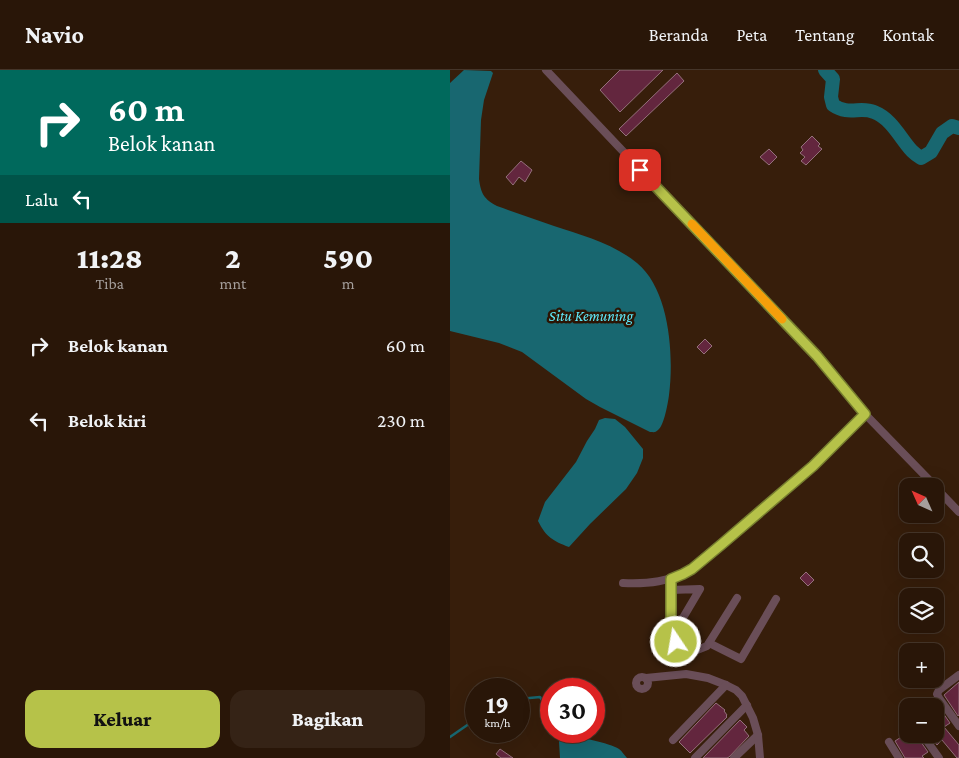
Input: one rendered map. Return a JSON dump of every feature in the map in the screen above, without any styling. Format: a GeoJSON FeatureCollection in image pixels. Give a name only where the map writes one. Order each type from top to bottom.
{"type":"FeatureCollection","features":[{"type":"Feature","properties":{"kind":"street"},"geometry":{"type":"LineString","coordinates":[[547,70],[817,356],[865,414],[927,478]]}},
{"type":"Feature","properties":{"kind":"street"},"geometry":{"type":"LineString","coordinates":[[623,583],[654,583],[671,579],[692,569],[813,466],[865,414]]}},
{"type":"Feature","properties":{"kind":"street"},"geometry":{"type":"LineString","coordinates":[[944,496],[959,512]]}},
{"type":"Feature","properties":{"kind":"street"},"geometry":{"type":"LineString","coordinates":[[671,579],[671,638]]}},
{"type":"Feature","properties":{"kind":"street"},"geometry":{"type":"LineString","coordinates":[[671,590],[700,589],[671,638]]}},
{"type":"Feature","properties":{"kind":"street"},"geometry":{"type":"LineString","coordinates":[[671,638],[683,645],[698,650],[707,646],[737,598]]}},
{"type":"Feature","properties":{"kind":"street"},"geometry":{"type":"LineString","coordinates":[[709,643],[741,659],[776,599]]}},
{"type":"Feature","properties":{"kind":"street"},"geometry":{"type":"LineString","coordinates":[[646,678],[686,674],[708,678],[726,684],[736,690],[742,696],[753,718],[758,735],[760,758]]}},
{"type":"Feature","properties":{"kind":"street"},"geometry":{"type":"LineString","coordinates":[[959,675],[939,690],[937,694],[959,726]]}},
{"type":"Feature","properties":{"kind":"street"},"geometry":{"type":"LineString","coordinates":[[673,740],[726,684]]}},
{"type":"Feature","properties":{"kind":"street"},"geometry":{"type":"LineString","coordinates":[[695,758],[747,705]]}},
{"type":"Feature","properties":{"kind":"street"},"geometry":{"type":"LineString","coordinates":[[734,758],[758,735]]}},
{"type":"Feature","properties":{"kind":"street"},"geometry":{"type":"LineString","coordinates":[[888,742],[899,758]]}},
{"type":"Feature","properties":{"kind":"street"},"geometry":{"type":"LineString","coordinates":[[928,743],[939,758]]}},
{"type":"Feature","properties":{"kind":"water","name":"Situ Kemuning"},"geometry":{"type":"Polygon","coordinates":[[[464,70],[491,71],[493,73],[484,100],[481,120],[479,179],[482,192],[486,198],[497,206],[587,237],[618,250],[637,263],[648,275],[657,290],[667,325],[671,362],[667,409],[662,424],[656,432],[650,432],[586,399],[522,352],[499,343],[450,331],[450,83],[464,70]]]}},
{"type":"Feature","properties":{"kind":"water"},"geometry":{"type":"Polygon","coordinates":[[[605,418],[615,419],[625,427],[643,449],[643,458],[637,473],[626,489],[569,547],[550,538],[538,521],[545,502],[576,462],[599,420],[605,418]]]}},
{"type":"Feature","properties":{"kind":"water"},"geometry":{"type":"Polygon","coordinates":[[[559,743],[608,744],[619,749],[627,758],[560,758],[559,743]]]}},
{"type":"Feature","properties":{"kind":"building"},"geometry":{"type":"Polygon","coordinates":[[[620,70],[663,70],[620,112],[600,90],[620,70]]]}},
{"type":"Feature","properties":{"kind":"building"},"geometry":{"type":"Polygon","coordinates":[[[677,73],[684,81],[626,136],[619,129],[677,73]]]}},
{"type":"Feature","properties":{"kind":"building"},"geometry":{"type":"Polygon","coordinates":[[[812,136],[822,149],[806,165],[801,161],[805,157],[800,153],[803,150],[801,147],[812,136]]]}},
{"type":"Feature","properties":{"kind":"building"},"geometry":{"type":"Polygon","coordinates":[[[769,149],[777,157],[769,165],[760,157],[769,149]]]}},
{"type":"Feature","properties":{"kind":"building"},"geometry":{"type":"Polygon","coordinates":[[[521,161],[532,170],[525,182],[519,177],[513,185],[506,177],[521,161]]]}},
{"type":"Feature","properties":{"kind":"building"},"geometry":{"type":"Polygon","coordinates":[[[705,339],[712,346],[704,354],[697,347],[705,339]]]}},
{"type":"Feature","properties":{"kind":"building"},"geometry":{"type":"Polygon","coordinates":[[[806,572],[814,580],[808,586],[800,578],[806,572]]]}},
{"type":"Feature","properties":{"kind":"building"},"geometry":{"type":"Polygon","coordinates":[[[959,682],[959,715],[958,716],[944,695],[959,682]]]}},
{"type":"Feature","properties":{"kind":"building"},"geometry":{"type":"Polygon","coordinates":[[[716,703],[725,710],[727,717],[690,753],[679,742],[716,703]]]}},
{"type":"Feature","properties":{"kind":"building"},"geometry":{"type":"Polygon","coordinates":[[[944,714],[950,723],[944,727],[944,714]]]}},
{"type":"Feature","properties":{"kind":"building"},"geometry":{"type":"Polygon","coordinates":[[[740,720],[747,727],[744,730],[749,736],[729,757],[703,758],[740,720]]]}},
{"type":"Feature","properties":{"kind":"building"},"geometry":{"type":"Polygon","coordinates":[[[944,727],[959,745],[959,758],[944,742],[944,727]]]}},
{"type":"Feature","properties":{"kind":"building"},"geometry":{"type":"Polygon","coordinates":[[[899,738],[899,743],[922,743],[928,752],[922,756],[924,758],[905,758],[895,741],[899,738]]]}},
{"type":"Feature","properties":{"kind":"building"},"geometry":{"type":"Polygon","coordinates":[[[500,749],[513,758],[501,758],[496,754],[500,749]]]}},
{"type":"Feature","properties":{"kind":"waterway"},"geometry":{"type":"LineString","coordinates":[[825,70],[833,79],[831,97],[833,105],[844,110],[869,110],[880,115],[891,124],[912,151],[921,158],[931,152],[942,133],[952,126],[959,128]]}},
{"type":"Feature","properties":{"kind":"waterway"},"geometry":{"type":"LineString","coordinates":[[530,698],[540,697]]}},
{"type":"Feature","properties":{"kind":"waterway"},"geometry":{"type":"LineString","coordinates":[[450,737],[465,727]]}},
{"type":"Feature","properties":{"kind":"slow traffic"},"geometry":{"type":"LineString","coordinates":[[692,224],[782,319]]}},
{"type":"Feature","properties":{"kind":"route"},"geometry":{"type":"LineString","coordinates":[[640,170],[817,356],[865,414],[813,466],[722,544],[692,569],[671,579],[671,638],[676,642]]}}]}
